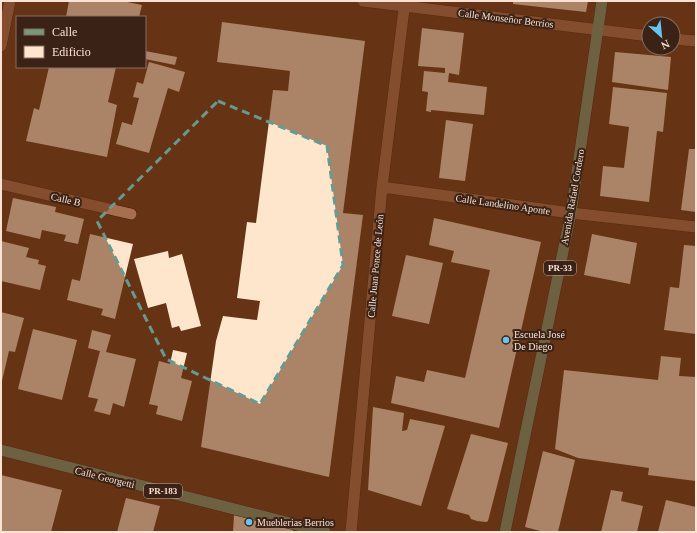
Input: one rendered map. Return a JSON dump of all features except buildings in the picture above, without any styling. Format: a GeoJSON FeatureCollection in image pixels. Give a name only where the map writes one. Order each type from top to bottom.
{"type":"FeatureCollection","features":[{"type":"Feature","properties":{"kind":"main road","name":"Avenida Rafael Cordero"},"geometry":{"type":"LineString","coordinates":[[505,532],[571,214],[602,1]]}},
{"type":"Feature","properties":{"kind":"main road","name":"Calle Georgetti"},"geometry":{"type":"LineString","coordinates":[[1,450],[324,532]]}},
{"type":"Feature","properties":{"kind":"street"},"geometry":{"type":"LineString","coordinates":[[1,46],[10,1]]}},
{"type":"Feature","properties":{"kind":"street","name":"Calle Monseñor Berríos"},"geometry":{"type":"LineString","coordinates":[[363,1],[405,4],[641,35]]}},
{"type":"Feature","properties":{"kind":"street","name":"Calle Juan Ponce de León"},"geometry":{"type":"LineString","coordinates":[[351,532],[382,187],[405,4]]}},
{"type":"Feature","properties":{"kind":"street"},"geometry":{"type":"LineString","coordinates":[[681,39],[696,41]]}},
{"type":"Feature","properties":{"kind":"street","name":"Calle B"},"geometry":{"type":"LineString","coordinates":[[1,184],[131,214]]}},
{"type":"Feature","properties":{"kind":"street","name":"Calle Landelino Aponte"},"geometry":{"type":"LineString","coordinates":[[382,187],[571,214],[696,227]]}},
{"type":"Feature","properties":{"kind":"highlighted area"},"geometry":{"type":"Polygon","coordinates":[[[218,101],[327,146],[343,265],[260,404],[166,359],[97,221],[218,101]]]}},
{"type":"Feature","properties":{"kind":"place","name":"Escuela José De Diego"},"geometry":{"type":"Point","coordinates":[506,340]}},
{"type":"Feature","properties":{"kind":"place","name":"Mueblerias Berrios"},"geometry":{"type":"Point","coordinates":[249,522]}}]}
